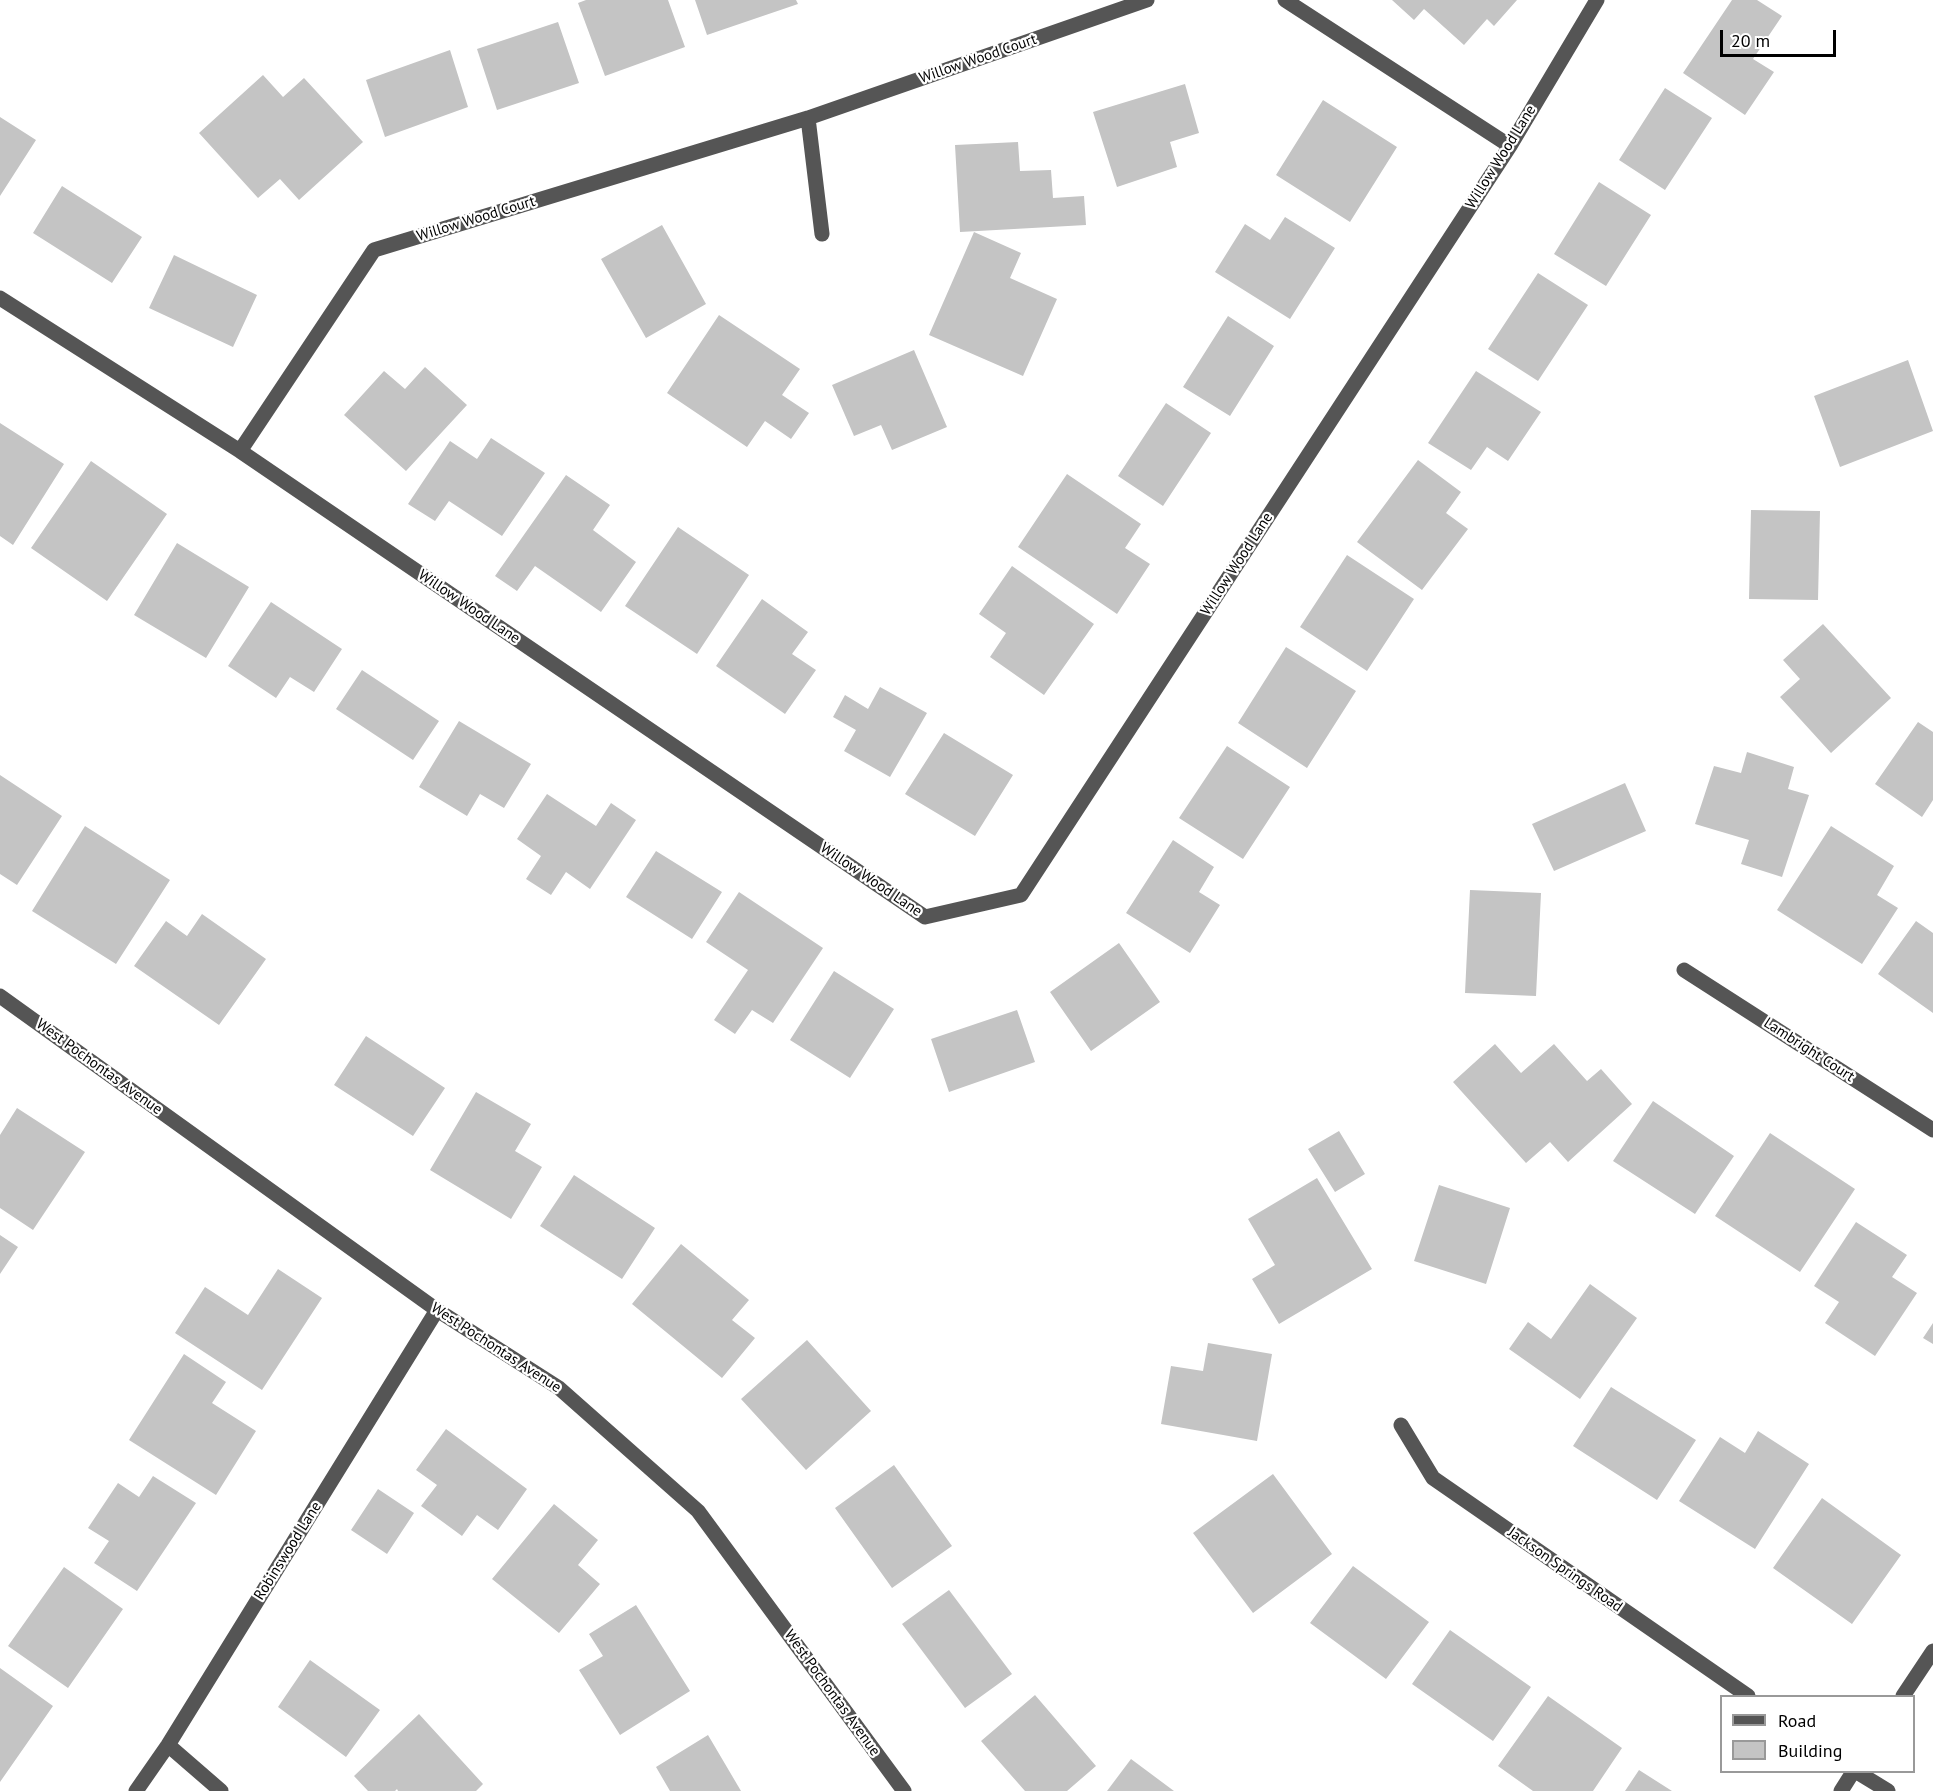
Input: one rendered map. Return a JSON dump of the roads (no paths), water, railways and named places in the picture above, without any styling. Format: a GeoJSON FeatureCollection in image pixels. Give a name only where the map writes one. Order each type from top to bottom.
{"type":"FeatureCollection","features":[{"type":"Feature","properties":{"kind":"street","name":"Willow Wood Court"},"geometry":{"type":"LineString","coordinates":[[240,451],[374,250],[808,118],[1147,0]]}},
{"type":"Feature","properties":{"kind":"street"},"geometry":{"type":"LineString","coordinates":[[1285,0],[1510,146]]}},
{"type":"Feature","properties":{"kind":"street","name":"Willow Wood Lane"},"geometry":{"type":"LineString","coordinates":[[0,298],[240,451],[925,917],[1021,895],[1510,146],[1597,0]]}},
{"type":"Feature","properties":{"kind":"street"},"geometry":{"type":"LineString","coordinates":[[808,118],[822,234]]}},
{"type":"Feature","properties":{"kind":"street","name":"Lambright Court"},"geometry":{"type":"LineString","coordinates":[[1684,970],[1933,1130]]}},
{"type":"Feature","properties":{"kind":"street","name":"West Pochontas Avenue"},"geometry":{"type":"LineString","coordinates":[[0,996],[437,1310],[559,1388],[698,1511],[904,1791]]}},
{"type":"Feature","properties":{"kind":"street","name":"Robinswood Lane"},"geometry":{"type":"LineString","coordinates":[[136,1791],[168,1745],[437,1310]]}},
{"type":"Feature","properties":{"kind":"street","name":"Jackson Springs Road"},"geometry":{"type":"LineString","coordinates":[[1401,1425],[1433,1479],[1747,1695]]}},
{"type":"Feature","properties":{"kind":"street"},"geometry":{"type":"LineString","coordinates":[[1904,1695],[1933,1651]]}},
{"type":"Feature","properties":{"kind":"street"},"geometry":{"type":"LineString","coordinates":[[168,1745],[221,1791]]}},
{"type":"Feature","properties":{"kind":"street"},"geometry":{"type":"LineString","coordinates":[[1841,1791],[1854,1773]]}},
{"type":"Feature","properties":{"kind":"street"},"geometry":{"type":"LineString","coordinates":[[1857,1773],[1888,1791]]}}]}
